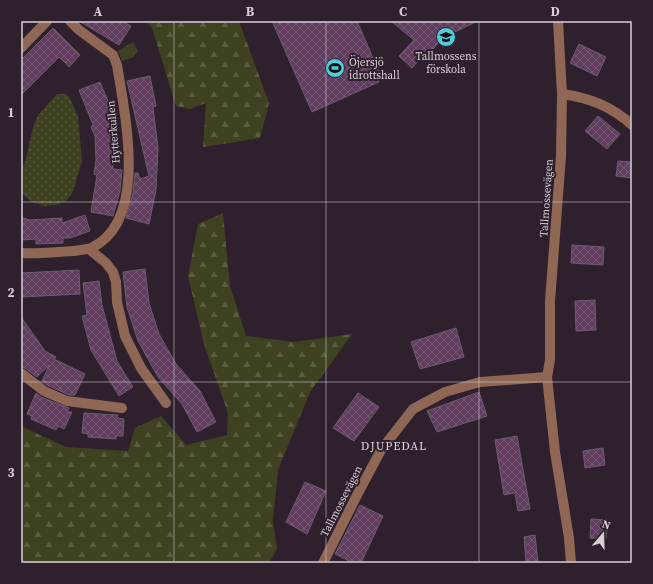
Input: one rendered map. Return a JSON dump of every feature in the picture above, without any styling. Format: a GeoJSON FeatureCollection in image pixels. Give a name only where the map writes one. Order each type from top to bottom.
{"type":"FeatureCollection","features":[{"type":"Feature","properties":{"kind":"street"},"geometry":{"type":"LineString","coordinates":[[21,48],[47,21]]}},
{"type":"Feature","properties":{"kind":"street","name":"Hytterkullen"},"geometry":{"type":"LineString","coordinates":[[70,21],[79,30],[113,55],[117,65],[130,160],[125,206],[116,225],[100,243],[89,249]]}},
{"type":"Feature","properties":{"kind":"street","name":"Tallmossevägen"},"geometry":{"type":"LineString","coordinates":[[558,21],[562,94],[561,156],[550,301],[550,360],[547,377],[555,452],[572,563]]}},
{"type":"Feature","properties":{"kind":"street"},"geometry":{"type":"LineString","coordinates":[[562,94],[585,98],[607,106],[632,125]]}},
{"type":"Feature","properties":{"kind":"street"},"geometry":{"type":"LineString","coordinates":[[21,253],[39,254],[89,249],[106,263],[113,272],[116,282],[117,302],[125,336],[141,368],[166,403]]}},
{"type":"Feature","properties":{"kind":"street"},"geometry":{"type":"LineString","coordinates":[[21,373],[44,391],[67,401],[122,408]]}},
{"type":"Feature","properties":{"kind":"street","name":"Tallmossevägen"},"geometry":{"type":"LineString","coordinates":[[323,563],[356,496],[381,450],[413,409],[445,392],[480,382],[547,377]]}},
{"type":"Feature","properties":{"kind":"green space"},"geometry":{"type":"Polygon","coordinates":[[[146,21],[239,21],[269,103],[260,138],[203,147],[206,103],[190,109],[176,106],[152,28],[146,21]]]}},
{"type":"Feature","properties":{"kind":"green space"},"geometry":{"type":"Polygon","coordinates":[[[133,42],[138,51],[132,58],[122,61],[118,51],[133,42]]]}},
{"type":"Feature","properties":{"kind":"green space"},"geometry":{"type":"Polygon","coordinates":[[[57,94],[66,94],[69,97],[78,116],[82,161],[72,194],[66,201],[56,205],[44,206],[32,202],[21,193],[21,168],[25,163],[33,127],[38,115],[57,94]]]}},
{"type":"Feature","properties":{"kind":"green space"},"geometry":{"type":"Polygon","coordinates":[[[223,213],[230,286],[246,336],[294,342],[352,334],[310,392],[278,470],[273,521],[277,549],[269,563],[21,563],[21,426],[66,447],[128,451],[135,428],[161,416],[186,445],[227,435],[228,413],[204,344],[188,276],[198,224],[223,213]]]}},
{"type":"Feature","properties":{"kind":"building"},"geometry":{"type":"Polygon","coordinates":[[[79,21],[122,21],[131,26],[119,45],[79,21]]]}},
{"type":"Feature","properties":{"kind":"building","name":"Öjersjö idrottshall"},"geometry":{"type":"Polygon","coordinates":[[[272,21],[357,21],[382,79],[379,80],[379,82],[312,112],[272,21]]]}},
{"type":"Feature","properties":{"kind":"building"},"geometry":{"type":"Polygon","coordinates":[[[391,21],[478,21],[442,38],[430,53],[427,51],[412,68],[399,56],[414,40],[391,21]]]}},
{"type":"Feature","properties":{"kind":"building"},"geometry":{"type":"Polygon","coordinates":[[[53,28],[80,55],[69,67],[59,57],[21,95],[21,60],[53,28]]]}},
{"type":"Feature","properties":{"kind":"building"},"geometry":{"type":"Polygon","coordinates":[[[579,44],[606,57],[597,76],[570,63],[579,44]]]}},
{"type":"Feature","properties":{"kind":"building"},"geometry":{"type":"Polygon","coordinates":[[[150,76],[156,106],[153,107],[158,148],[156,190],[149,224],[126,218],[133,193],[135,173],[138,173],[140,179],[149,176],[127,81],[150,76]]]}},
{"type":"Feature","properties":{"kind":"building"},"geometry":{"type":"Polygon","coordinates":[[[100,82],[118,125],[111,128],[113,169],[122,170],[120,191],[113,216],[91,212],[97,175],[94,174],[96,160],[95,136],[91,127],[93,125],[79,90],[100,82]]]}},
{"type":"Feature","properties":{"kind":"building"},"geometry":{"type":"Polygon","coordinates":[[[598,116],[620,134],[607,149],[585,131],[598,116]]]}},
{"type":"Feature","properties":{"kind":"building"},"geometry":{"type":"Polygon","coordinates":[[[618,161],[632,162],[632,178],[616,176],[618,161]]]}},
{"type":"Feature","properties":{"kind":"building"},"geometry":{"type":"Polygon","coordinates":[[[85,215],[90,231],[70,238],[63,238],[63,243],[36,244],[36,239],[21,240],[21,217],[29,220],[62,218],[62,223],[85,215]]]}},
{"type":"Feature","properties":{"kind":"building"},"geometry":{"type":"Polygon","coordinates":[[[572,245],[604,247],[603,265],[571,263],[572,245]]]}},
{"type":"Feature","properties":{"kind":"building"},"geometry":{"type":"Polygon","coordinates":[[[145,269],[149,303],[159,334],[176,364],[200,391],[216,422],[197,432],[182,404],[158,377],[138,341],[127,307],[123,272],[145,269]]]}},
{"type":"Feature","properties":{"kind":"building"},"geometry":{"type":"Polygon","coordinates":[[[79,270],[80,294],[21,297],[21,273],[79,270]]]}},
{"type":"Feature","properties":{"kind":"building"},"geometry":{"type":"Polygon","coordinates":[[[99,281],[102,305],[117,361],[133,387],[119,396],[91,350],[82,316],[87,315],[83,283],[99,281]]]}},
{"type":"Feature","properties":{"kind":"building"},"geometry":{"type":"Polygon","coordinates":[[[595,300],[596,330],[576,331],[575,301],[595,300]]]}},
{"type":"Feature","properties":{"kind":"building"},"geometry":{"type":"Polygon","coordinates":[[[21,317],[45,351],[56,357],[54,359],[85,374],[75,395],[69,395],[47,385],[42,381],[49,365],[37,377],[25,368],[21,367],[21,317]]]}},
{"type":"Feature","properties":{"kind":"building"},"geometry":{"type":"Polygon","coordinates":[[[456,328],[464,357],[420,369],[411,342],[456,328]]]}},
{"type":"Feature","properties":{"kind":"building"},"geometry":{"type":"Polygon","coordinates":[[[479,392],[487,416],[437,432],[427,411],[479,392]]]}},
{"type":"Feature","properties":{"kind":"building"},"geometry":{"type":"Polygon","coordinates":[[[36,393],[41,397],[69,408],[67,412],[72,412],[64,429],[58,426],[56,430],[31,419],[32,416],[27,414],[36,393]]]}},
{"type":"Feature","properties":{"kind":"building"},"geometry":{"type":"Polygon","coordinates":[[[358,393],[379,407],[354,441],[333,428],[358,393]]]}},
{"type":"Feature","properties":{"kind":"building"},"geometry":{"type":"Polygon","coordinates":[[[84,413],[118,415],[117,418],[124,419],[123,436],[116,436],[116,439],[88,437],[88,434],[82,433],[84,413]]]}},
{"type":"Feature","properties":{"kind":"building"},"geometry":{"type":"Polygon","coordinates":[[[517,436],[530,509],[518,511],[515,493],[504,495],[495,440],[517,436]]]}},
{"type":"Feature","properties":{"kind":"building"},"geometry":{"type":"Polygon","coordinates":[[[603,448],[605,465],[585,468],[583,451],[603,448]]]}},
{"type":"Feature","properties":{"kind":"building"},"geometry":{"type":"Polygon","coordinates":[[[305,482],[326,491],[307,534],[286,522],[305,482]]]}},
{"type":"Feature","properties":{"kind":"building"},"geometry":{"type":"Polygon","coordinates":[[[360,505],[383,516],[361,563],[353,563],[335,554],[360,505]]]}},
{"type":"Feature","properties":{"kind":"building"},"geometry":{"type":"Polygon","coordinates":[[[591,519],[607,520],[606,539],[590,538],[591,519]]]}},
{"type":"Feature","properties":{"kind":"building"},"geometry":{"type":"Polygon","coordinates":[[[535,535],[538,563],[526,563],[524,537],[535,535]]]}},
{"type":"Feature","properties":{"kind":"place","name":"Tallmossens förskola"},"geometry":{"type":"Point","coordinates":[446,37]}},
{"type":"Feature","properties":{"kind":"place","name":"Öjersjö idrottshall"},"geometry":{"type":"Point","coordinates":[335,68]}},
{"type":"Feature","properties":{"kind":"district","name":"DJUPEDAL"},"geometry":{"type":"Point","coordinates":[394,446]}}]}
